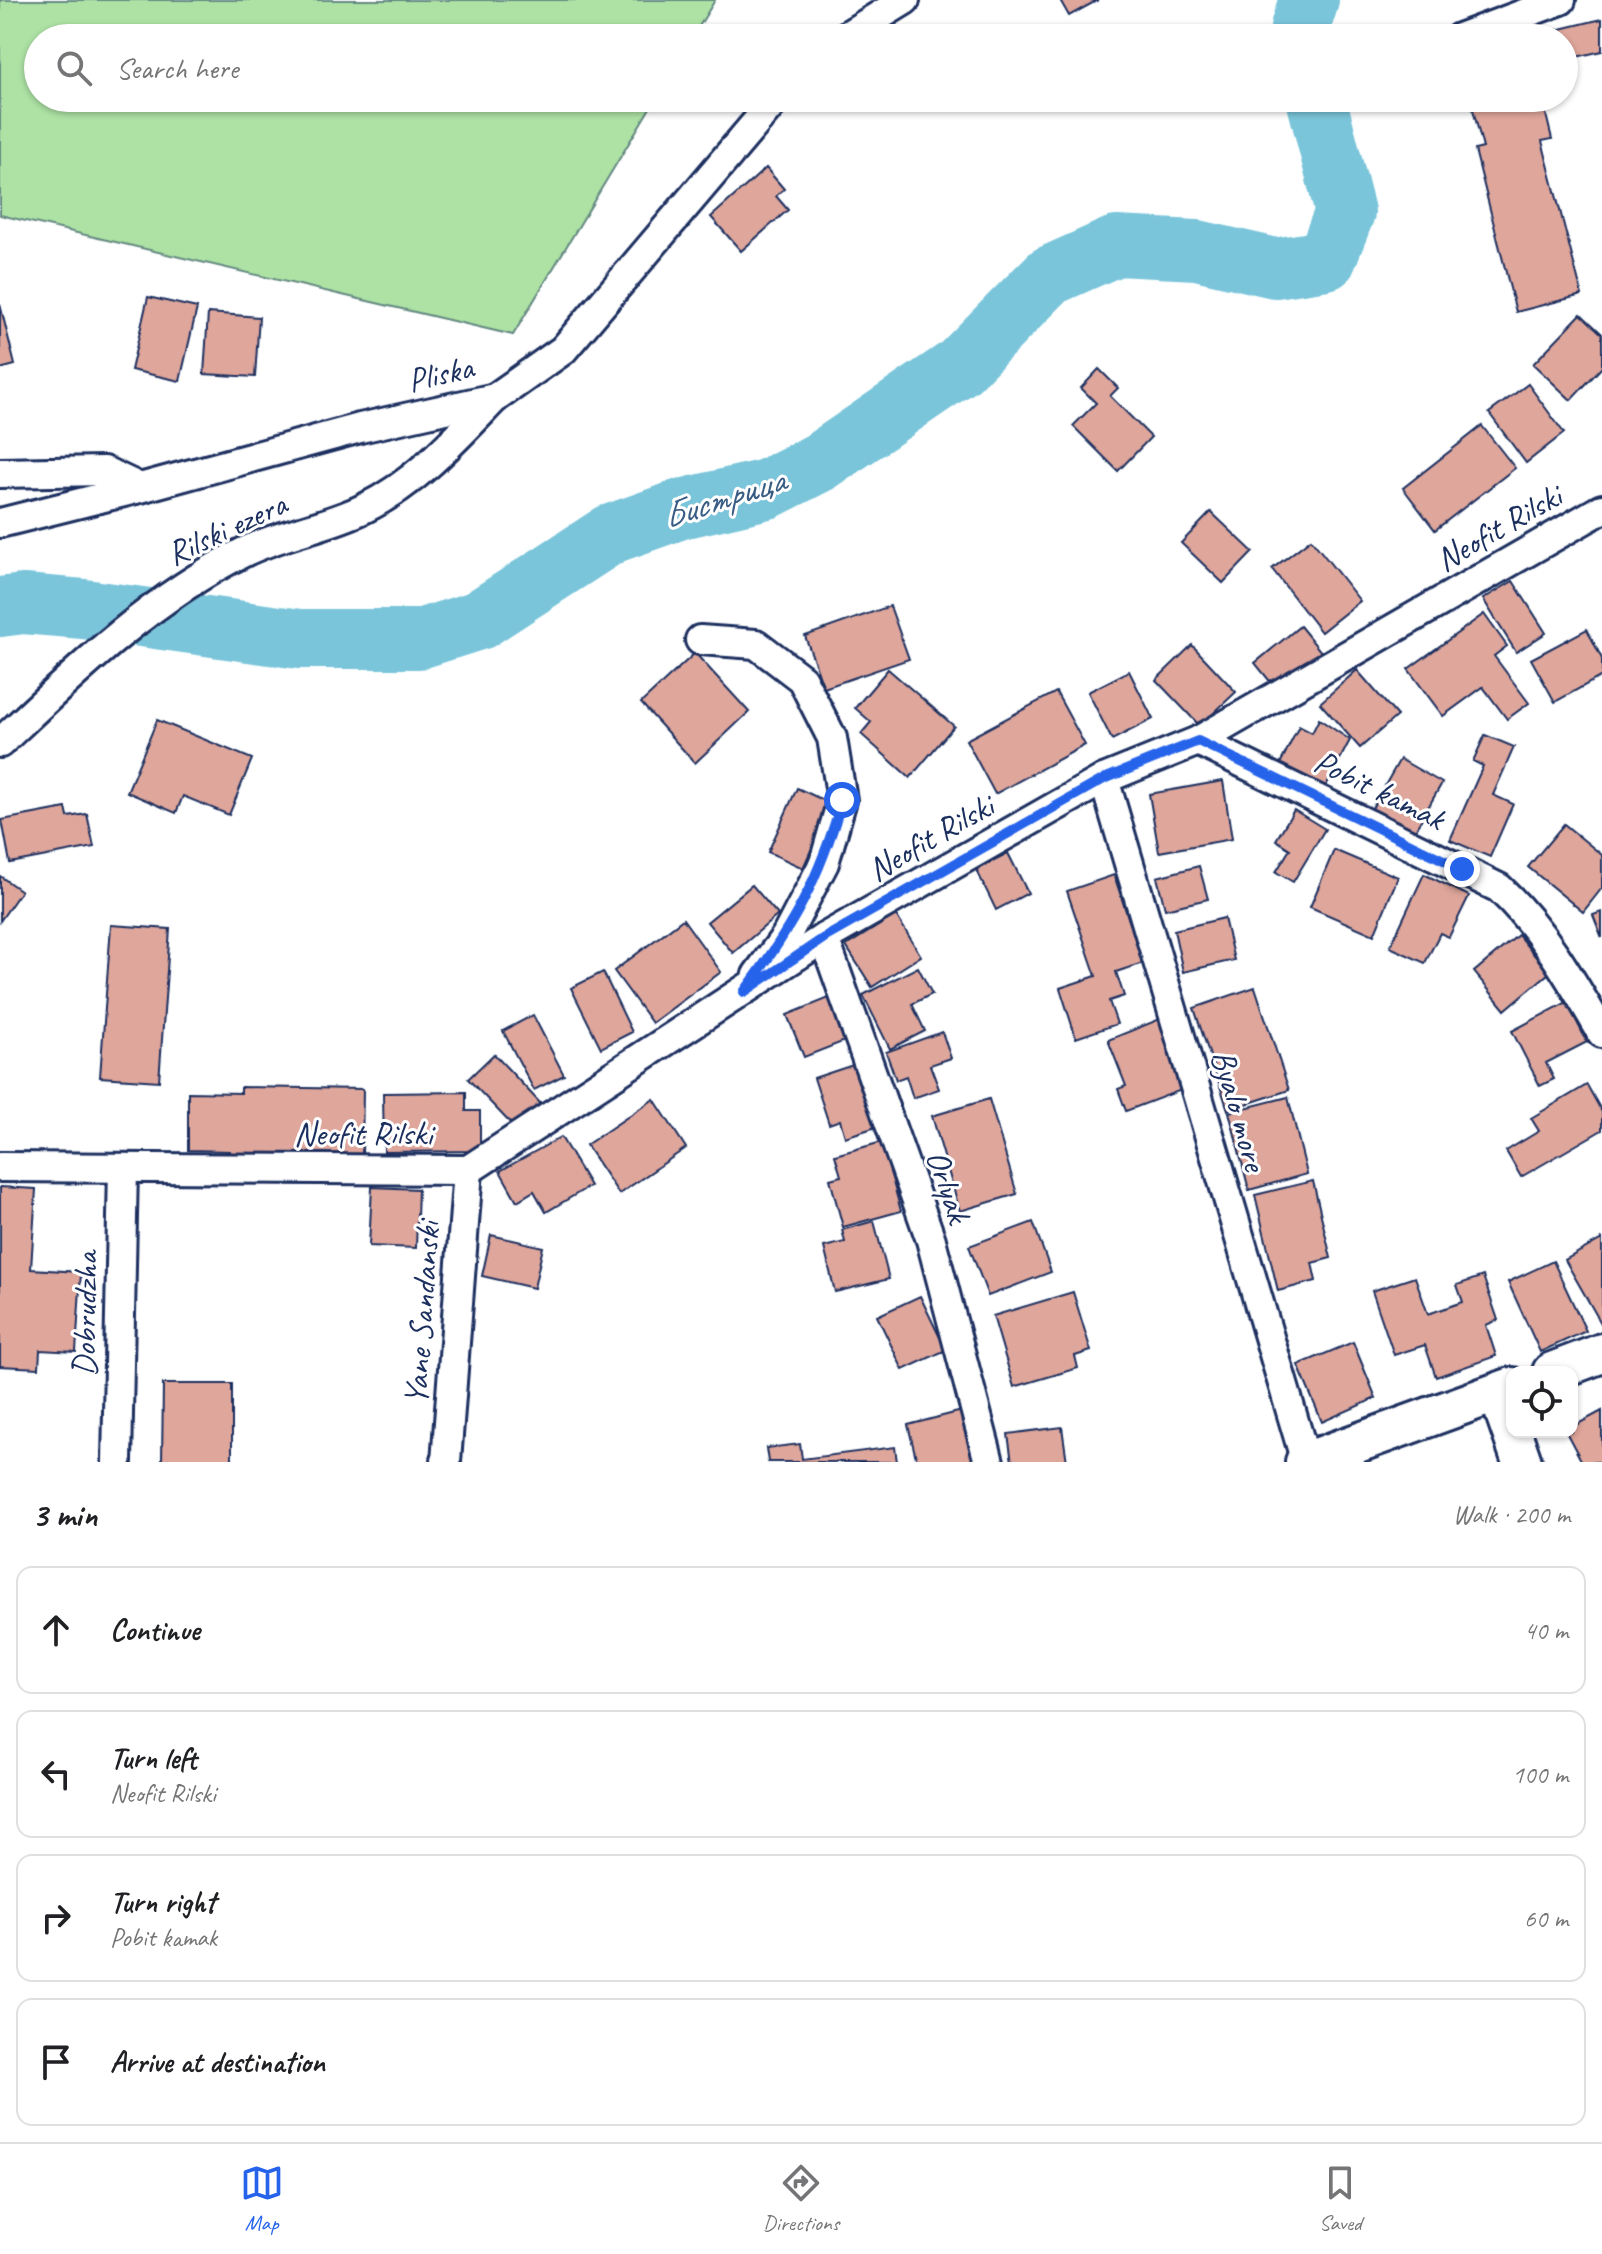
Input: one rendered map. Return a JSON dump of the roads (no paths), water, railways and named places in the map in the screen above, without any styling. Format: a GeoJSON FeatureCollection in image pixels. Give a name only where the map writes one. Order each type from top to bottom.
{"type":"FeatureCollection","features":[{"type":"Feature","properties":{"kind":"street"},"geometry":{"type":"LineString","coordinates":[[866,24],[905,0]]}},
{"type":"Feature","properties":{"kind":"street"},"geometry":{"type":"LineString","coordinates":[[1497,24],[1561,0]]}},
{"type":"Feature","properties":{"kind":"street","name":"Pliska"},"geometry":{"type":"LineString","coordinates":[[0,523],[360,428],[495,398],[563,350],[765,112]]}},
{"type":"Feature","properties":{"kind":"street","name":"Rilski ezera"},"geometry":{"type":"LineString","coordinates":[[0,743],[169,595],[246,551],[365,508],[427,468],[495,398]]}},
{"type":"Feature","properties":{"kind":"street"},"geometry":{"type":"LineString","coordinates":[[0,473],[104,471],[140,488]]}},
{"type":"Feature","properties":{"kind":"street","name":"Neofit Rilski"},"geometry":{"type":"LineString","coordinates":[[0,1167],[468,1170],[824,938],[1104,779],[1198,741],[1602,509]]}},
{"type":"Feature","properties":{"kind":"street"},"geometry":{"type":"LineString","coordinates":[[700,640],[756,644],[802,679],[832,738],[842,800],[824,863],[786,936],[744,992]]}},
{"type":"Feature","properties":{"kind":"street","name":"Pobit kamak"},"geometry":{"type":"LineString","coordinates":[[1198,741],[1499,888],[1526,913],[1570,977],[1602,1033]]}},
{"type":"Feature","properties":{"kind":"street","name":"Byalo more"},"geometry":{"type":"LineString","coordinates":[[1104,779],[1306,1462]]}},
{"type":"Feature","properties":{"kind":"street","name":"Orlyak"},"geometry":{"type":"LineString","coordinates":[[824,938],[931,1240],[989,1462]]}},
{"type":"Feature","properties":{"kind":"street","name":"Dobrudzha"},"geometry":{"type":"LineString","coordinates":[[117,1462],[123,1168]]}},
{"type":"Feature","properties":{"kind":"street","name":"Yane Sandanski"},"geometry":{"type":"LineString","coordinates":[[446,1462],[468,1170]]}},
{"type":"Feature","properties":{"kind":"street"},"geometry":{"type":"LineString","coordinates":[[1568,1366],[1602,1353]]}},
{"type":"Feature","properties":{"kind":"street"},"geometry":{"type":"LineString","coordinates":[[1306,1462],[1361,1452],[1505,1390],[1522,1462]]}},
{"type":"Feature","properties":{"kind":"waterway","name":"Бистрица"},"geometry":{"type":"LineString","coordinates":[[1301,24],[1309,0]]}},
{"type":"Feature","properties":{"kind":"waterway","name":"Бистрица"},"geometry":{"type":"LineString","coordinates":[[0,607],[23,604],[84,609],[300,639],[419,639],[479,620],[611,534],[681,509],[767,489],[820,462],[959,367],[1049,276],[1116,246],[1197,250],[1275,268],[1326,260],[1345,212],[1320,112]]}}]}
